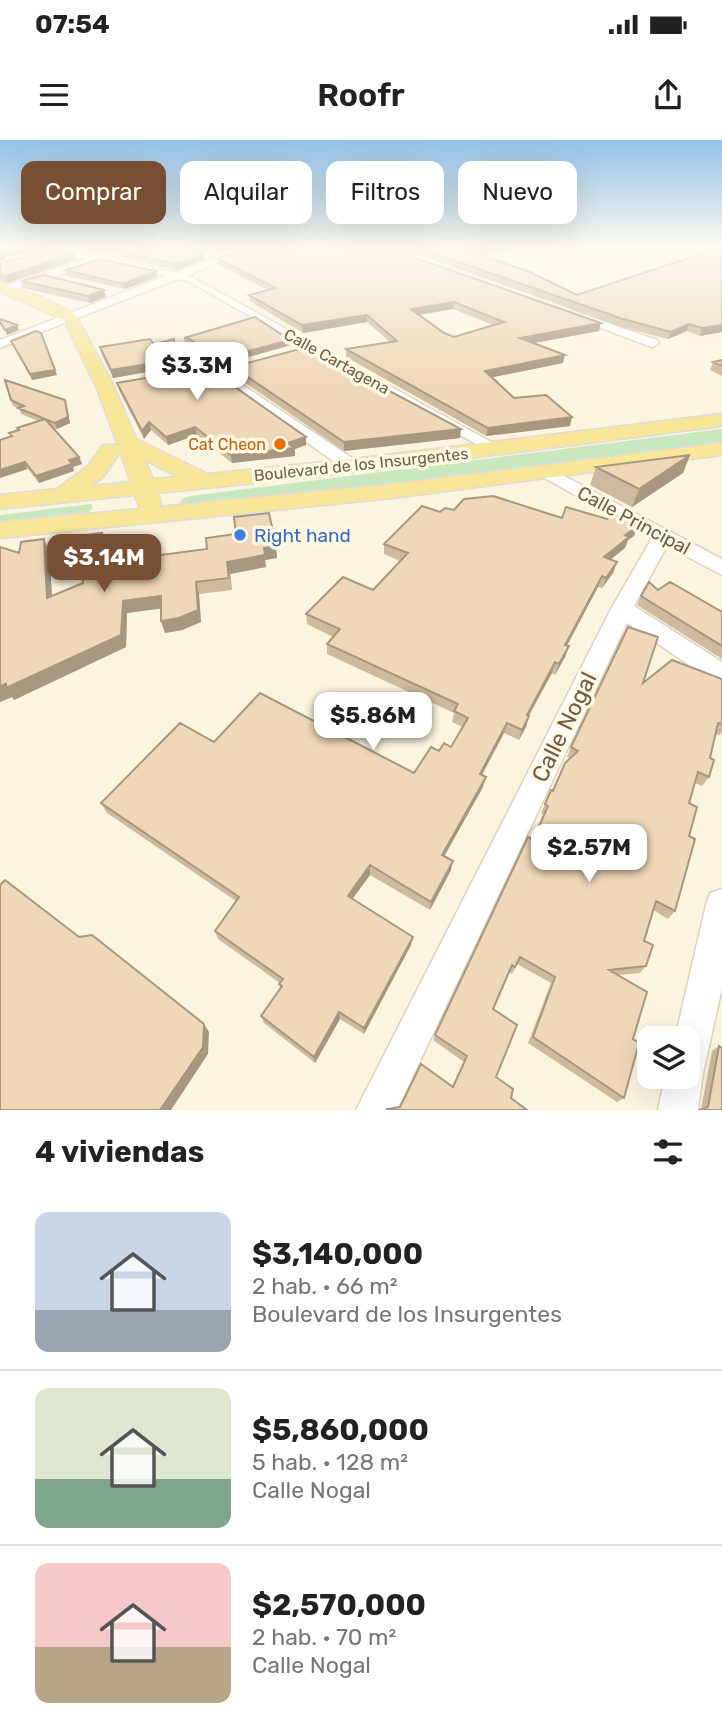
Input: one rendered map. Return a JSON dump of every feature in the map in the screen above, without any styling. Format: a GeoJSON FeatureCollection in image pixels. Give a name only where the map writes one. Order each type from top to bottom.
{"type":"FeatureCollection","features":[{"type":"Feature","properties":{"kind":"main road"},"geometry":{"type":"LineString","coordinates":[[7,292],[36,300],[62,320],[111,385],[120,447],[124,519]]}},
{"type":"Feature","properties":{"kind":"main road"},"geometry":{"type":"LineString","coordinates":[[62,320],[77,371]]}},
{"type":"Feature","properties":{"kind":"main road"},"geometry":{"type":"LineString","coordinates":[[98,419],[120,447],[145,487],[151,516]]}},
{"type":"Feature","properties":{"kind":"main road","name":"Boulevard de los Insurgentes"},"geometry":{"type":"LineString","coordinates":[[0,502],[352,466],[722,420]]}},
{"type":"Feature","properties":{"kind":"main road"},"geometry":{"type":"LineString","coordinates":[[120,447],[204,481]]}},
{"type":"Feature","properties":{"kind":"main road"},"geometry":{"type":"LineString","coordinates":[[62,496],[96,471],[120,447]]}},
{"type":"Feature","properties":{"kind":"main road","name":"Boulevard de los Insurgentes"},"geometry":{"type":"LineString","coordinates":[[0,530],[124,519],[547,472],[722,449]]}},
{"type":"Feature","properties":{"kind":"street"},"geometry":{"type":"LineString","coordinates":[[112,292],[124,295]]}},
{"type":"Feature","properties":{"kind":"street"},"geometry":{"type":"LineString","coordinates":[[0,344],[132,292]]}},
{"type":"Feature","properties":{"kind":"street","name":"Calle Cartagena"},"geometry":{"type":"LineString","coordinates":[[215,292],[496,449]]}},
{"type":"Feature","properties":{"kind":"street"},"geometry":{"type":"LineString","coordinates":[[564,310],[653,343]]}},
{"type":"Feature","properties":{"kind":"street"},"geometry":{"type":"LineString","coordinates":[[285,353],[312,346]]}},
{"type":"Feature","properties":{"kind":"street"},"geometry":{"type":"LineString","coordinates":[[183,349],[220,368],[352,466]]}},
{"type":"Feature","properties":{"kind":"street"},"geometry":{"type":"LineString","coordinates":[[195,369],[220,368]]}},
{"type":"Feature","properties":{"kind":"street","name":"Calle Principal"},"geometry":{"type":"LineString","coordinates":[[547,472],[722,568]]}},
{"type":"Feature","properties":{"kind":"street","name":"Calle Nogal"},"geometry":{"type":"LineString","coordinates":[[376,1110],[622,609],[663,536]]}},
{"type":"Feature","properties":{"kind":"street"},"geometry":{"type":"LineString","coordinates":[[622,609],[722,674]]}},
{"type":"Feature","properties":{"kind":"street"},"geometry":{"type":"LineString","coordinates":[[696,1026],[722,905]]}},
{"type":"Feature","properties":{"kind":"street"},"geometry":{"type":"LineString","coordinates":[[678,1110],[682,1089]]}},
{"type":"Feature","properties":{"kind":"green space"},"geometry":{"type":"Polygon","coordinates":[[[722,429],[722,444],[182,508],[178,506],[182,499],[190,496],[722,429]]]}},
{"type":"Feature","properties":{"kind":"green space"},"geometry":{"type":"Polygon","coordinates":[[[91,504],[93,508],[88,512],[0,521],[0,515],[91,504]]]}},
{"type":"Feature","properties":{"kind":"building"},"geometry":{"type":"Polygon","coordinates":[[[71,292],[98,292],[88,296],[71,292]]]}},
{"type":"Feature","properties":{"kind":"building"},"geometry":{"type":"Polygon","coordinates":[[[260,292],[513,292],[601,323],[520,338],[565,355],[485,371],[514,398],[546,395],[572,417],[488,428],[346,349],[397,341],[367,315],[302,325],[249,295],[260,292]],[[454,302],[411,309],[444,333],[454,337],[504,322],[454,302]]]}},
{"type":"Feature","properties":{"kind":"building"},"geometry":{"type":"Polygon","coordinates":[[[546,292],[571,292],[577,295],[585,292],[722,292],[722,325],[702,328],[689,324],[671,332],[623,319],[546,292]]]}},
{"type":"Feature","properties":{"kind":"building"},"geometry":{"type":"Polygon","coordinates":[[[255,317],[290,340],[219,359],[184,338],[255,317]]]}},
{"type":"Feature","properties":{"kind":"building"},"geometry":{"type":"Polygon","coordinates":[[[0,319],[17,325],[5,330],[0,319]]]}},
{"type":"Feature","properties":{"kind":"building"},"geometry":{"type":"Polygon","coordinates":[[[36,331],[41,333],[55,370],[30,374],[11,341],[36,331]]]}},
{"type":"Feature","properties":{"kind":"building"},"geometry":{"type":"Polygon","coordinates":[[[150,339],[154,344],[174,339],[174,344],[306,437],[288,443],[294,448],[231,455],[195,427],[166,437],[149,422],[142,431],[117,383],[190,370],[194,364],[184,358],[111,370],[100,347],[150,339]]]}},
{"type":"Feature","properties":{"kind":"building"},"geometry":{"type":"Polygon","coordinates":[[[307,347],[461,429],[344,442],[233,367],[307,347]]]}},
{"type":"Feature","properties":{"kind":"building"},"geometry":{"type":"Polygon","coordinates":[[[5,380],[65,400],[68,417],[55,423],[18,408],[24,406],[11,400],[5,380]]]}},
{"type":"Feature","properties":{"kind":"building"},"geometry":{"type":"Polygon","coordinates":[[[45,419],[79,457],[69,460],[72,464],[36,476],[25,462],[0,470],[0,440],[12,436],[9,433],[19,430],[17,428],[45,419]]]}},
{"type":"Feature","properties":{"kind":"building"},"geometry":{"type":"Polygon","coordinates":[[[690,455],[639,489],[596,467],[690,455]]]}},
{"type":"Feature","properties":{"kind":"building"},"geometry":{"type":"Polygon","coordinates":[[[493,496],[562,518],[566,507],[607,519],[613,514],[638,526],[625,535],[629,537],[604,557],[617,562],[606,578],[602,576],[565,645],[569,646],[559,664],[555,662],[522,730],[507,723],[480,774],[486,777],[442,855],[453,861],[431,902],[370,865],[348,896],[413,937],[364,1028],[339,1012],[314,1057],[261,1016],[282,986],[279,984],[283,979],[215,931],[239,897],[101,803],[180,723],[214,742],[260,693],[414,773],[431,747],[439,751],[444,743],[451,747],[468,718],[454,711],[458,704],[327,644],[340,629],[306,614],[343,577],[373,590],[408,553],[384,544],[422,506],[440,512],[445,508],[454,510],[464,499],[493,496]]]}},
{"type":"Feature","properties":{"kind":"building"},"geometry":{"type":"Polygon","coordinates":[[[269,513],[276,546],[264,548],[265,555],[227,562],[229,578],[196,582],[198,610],[179,618],[161,621],[161,596],[123,601],[121,635],[6,688],[6,684],[0,686],[0,547],[19,553],[21,542],[44,539],[47,598],[83,583],[78,536],[102,533],[101,549],[126,545],[114,558],[158,553],[161,555],[207,549],[206,538],[236,534],[234,517],[269,513]]]}},
{"type":"Feature","properties":{"kind":"building"},"geometry":{"type":"Polygon","coordinates":[[[649,582],[658,590],[670,582],[722,612],[722,646],[641,596],[649,582]]]}},
{"type":"Feature","properties":{"kind":"building"},"geometry":{"type":"Polygon","coordinates":[[[628,627],[658,637],[643,683],[672,660],[722,679],[722,724],[718,723],[710,758],[714,760],[709,777],[698,772],[689,803],[697,807],[689,836],[695,839],[675,911],[656,901],[644,941],[653,945],[646,966],[609,970],[647,992],[633,1039],[637,1042],[637,1050],[624,1098],[533,1037],[555,977],[520,957],[515,967],[512,965],[493,1009],[517,1025],[496,1077],[513,1089],[511,1098],[527,1110],[387,1110],[400,1107],[421,1064],[453,1087],[467,1056],[435,1035],[528,837],[533,840],[548,806],[545,804],[551,790],[553,791],[565,763],[578,751],[571,747],[628,627]]]}},
{"type":"Feature","properties":{"kind":"building"},"geometry":{"type":"Polygon","coordinates":[[[5,880],[79,937],[92,935],[204,1024],[203,1047],[160,1110],[0,1110],[0,885],[5,880]]]}},
{"type":"Feature","properties":{"kind":"building"},"geometry":{"type":"Polygon","coordinates":[[[719,1046],[722,1048],[722,1110],[699,1110],[708,1107],[719,1046]]]}},
{"type":"Feature","properties":{"kind":"place","name":"Cat Cheon"},"geometry":{"type":"Point","coordinates":[280,444]}},
{"type":"Feature","properties":{"kind":"place","name":"Right hand"},"geometry":{"type":"Point","coordinates":[240,535]}}]}
